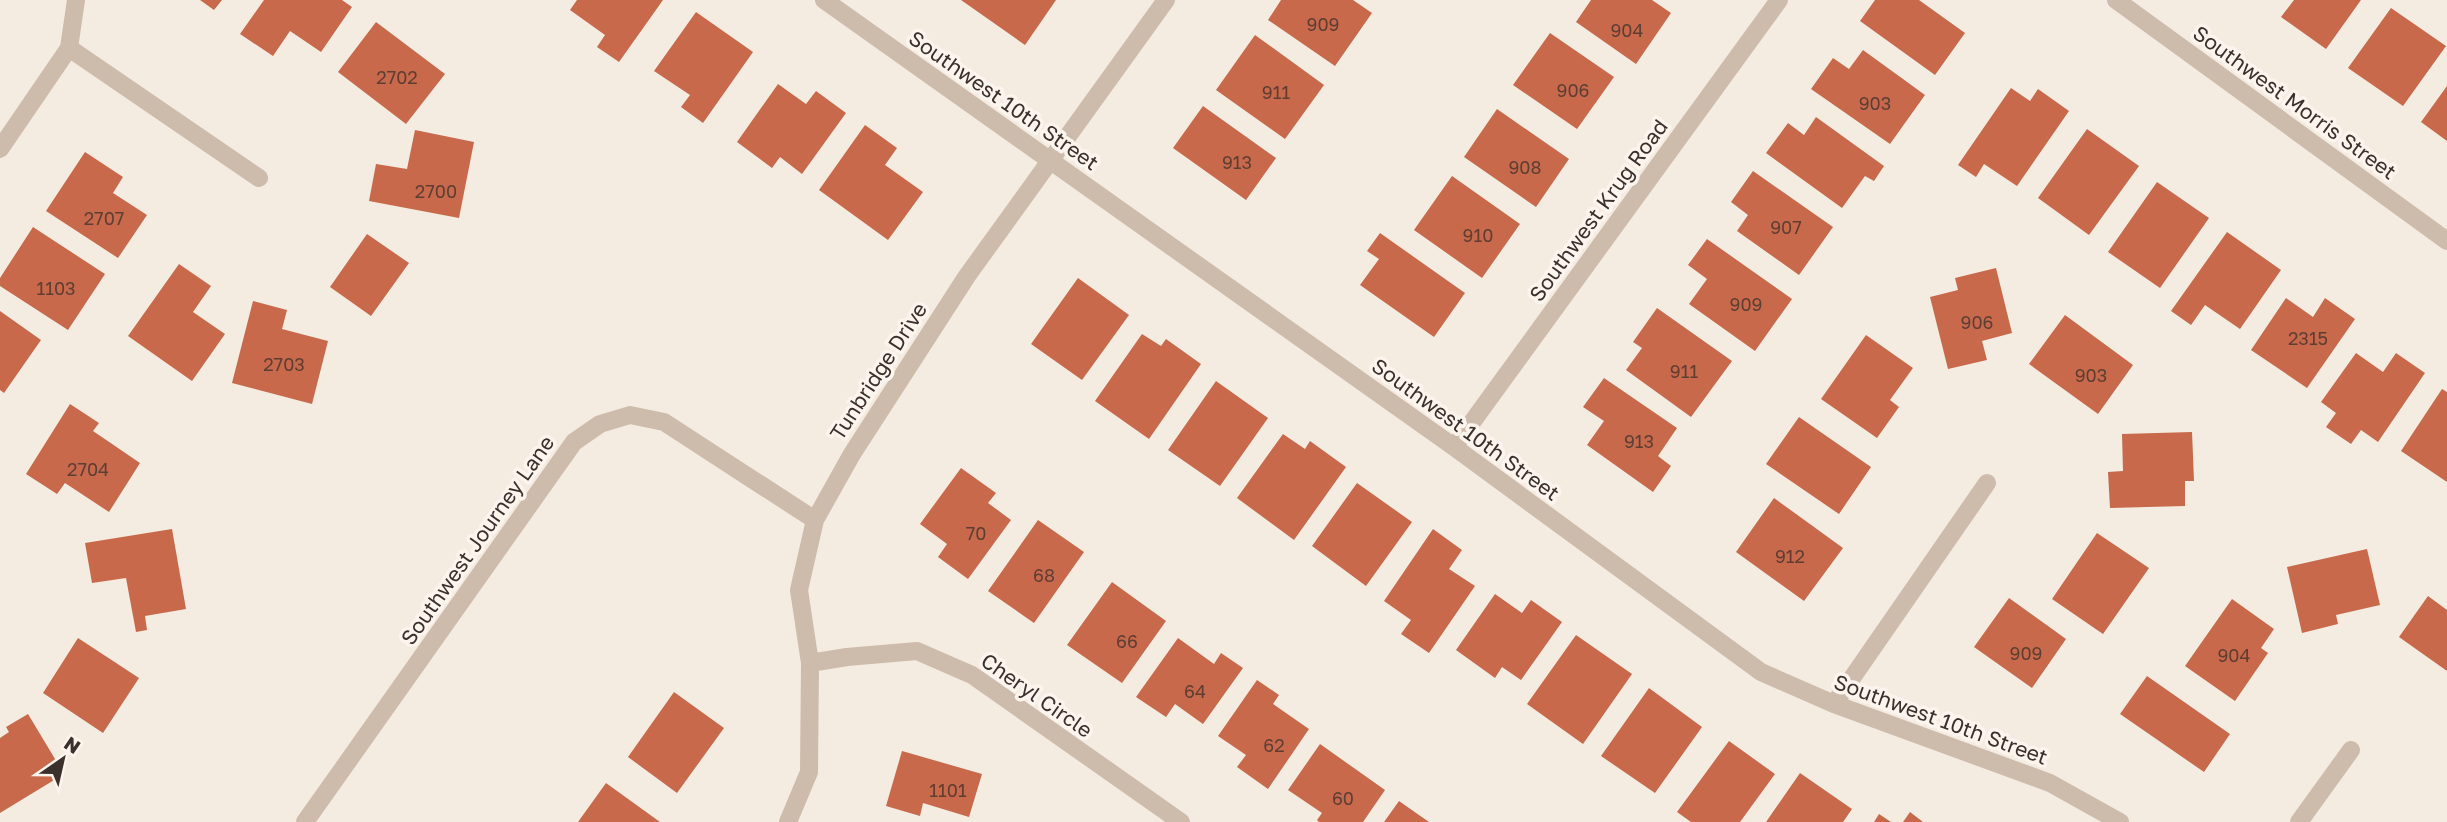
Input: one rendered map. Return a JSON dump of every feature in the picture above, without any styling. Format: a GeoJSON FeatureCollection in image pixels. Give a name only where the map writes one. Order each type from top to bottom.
{"type":"FeatureCollection","features":[{"type":"Feature","properties":{"kind":"street"},"geometry":{"type":"LineString","coordinates":[[0,149],[69,48],[76,0]]}},
{"type":"Feature","properties":{"kind":"street","name":"Southwest 10th Street"},"geometry":{"type":"LineString","coordinates":[[824,0],[1454,447],[1761,672],[1834,704],[2049,783],[2120,822]]}},
{"type":"Feature","properties":{"kind":"street","name":"Tunbridge Drive"},"geometry":{"type":"LineString","coordinates":[[788,822],[809,772],[810,663],[799,590],[815,520],[852,454],[967,276],[1166,0]]}},
{"type":"Feature","properties":{"kind":"street","name":"Southwest Krug Road"},"geometry":{"type":"LineString","coordinates":[[1454,447],[1779,0]]}},
{"type":"Feature","properties":{"kind":"street","name":"Southwest Morris Street"},"geometry":{"type":"LineString","coordinates":[[2116,0],[2447,241]]}},
{"type":"Feature","properties":{"kind":"street"},"geometry":{"type":"LineString","coordinates":[[69,48],[258,178]]}},
{"type":"Feature","properties":{"kind":"street","name":"Southwest Journey Lane"},"geometry":{"type":"LineString","coordinates":[[305,822],[574,442],[600,424],[630,415],[664,422],[815,520]]}},
{"type":"Feature","properties":{"kind":"street"},"geometry":{"type":"LineString","coordinates":[[1834,704],[1987,483]]}},
{"type":"Feature","properties":{"kind":"street","name":"Cheryl Circle"},"geometry":{"type":"LineString","coordinates":[[810,663],[917,651],[972,675],[1181,822]]}},
{"type":"Feature","properties":{"kind":"street"},"geometry":{"type":"LineString","coordinates":[[2299,822],[2351,750]]}},
{"type":"Feature","properties":{"kind":"building"},"geometry":{"type":"Polygon","coordinates":[[[200,0],[222,0],[214,10],[200,0]]]}},
{"type":"Feature","properties":{"kind":"building"},"geometry":{"type":"Polygon","coordinates":[[[264,0],[342,0],[352,7],[321,52],[290,31],[273,56],[240,34],[264,0]]]}},
{"type":"Feature","properties":{"kind":"building"},"geometry":{"type":"Polygon","coordinates":[[[577,0],[663,0],[619,62],[597,47],[605,35],[570,10],[577,0]]]}},
{"type":"Feature","properties":{"kind":"building"},"geometry":{"type":"Polygon","coordinates":[[[961,0],[1056,0],[1025,45],[961,0]]]}},
{"type":"Feature","properties":{"kind":"building"},"geometry":{"type":"Polygon","coordinates":[[[1281,0],[1353,0],[1372,13],[1335,66],[1268,20],[1281,0]]]}},
{"type":"Feature","properties":{"kind":"building"},"geometry":{"type":"Polygon","coordinates":[[[1591,0],[1652,0],[1671,13],[1636,64],[1576,22],[1591,0]]]}},
{"type":"Feature","properties":{"kind":"building"},"geometry":{"type":"Polygon","coordinates":[[[1875,0],[1919,0],[1965,33],[1935,75],[1860,21],[1875,0]]]}},
{"type":"Feature","properties":{"kind":"building"},"geometry":{"type":"Polygon","coordinates":[[[2294,0],[2361,0],[2326,49],[2281,17],[2294,0]]]}},
{"type":"Feature","properties":{"kind":"building"},"geometry":{"type":"Polygon","coordinates":[[[2391,8],[2446,46],[2403,106],[2348,68],[2391,8]]]}},
{"type":"Feature","properties":{"kind":"building"},"geometry":{"type":"Polygon","coordinates":[[[696,12],[753,52],[703,123],[681,107],[690,95],[654,71],[696,12]]]}},
{"type":"Feature","properties":{"kind":"building"},"geometry":{"type":"Polygon","coordinates":[[[376,22],[445,74],[406,124],[338,72],[376,22]]]}},
{"type":"Feature","properties":{"kind":"building"},"geometry":{"type":"Polygon","coordinates":[[[1550,33],[1614,77],[1577,129],[1513,85],[1550,33]]]}},
{"type":"Feature","properties":{"kind":"building"},"geometry":{"type":"Polygon","coordinates":[[[1255,35],[1324,85],[1285,139],[1216,90],[1255,35]]]}},
{"type":"Feature","properties":{"kind":"building"},"geometry":{"type":"Polygon","coordinates":[[[1863,50],[1925,95],[1890,144],[1811,89],[1833,58],[1849,69],[1863,50]]]}},
{"type":"Feature","properties":{"kind":"building"},"geometry":{"type":"Polygon","coordinates":[[[778,84],[806,104],[816,91],[846,113],[802,174],[780,157],[772,168],[737,142],[778,84]]]}},
{"type":"Feature","properties":{"kind":"building"},"geometry":{"type":"Polygon","coordinates":[[[2447,86],[2447,141],[2421,122],[2447,86]]]}},
{"type":"Feature","properties":{"kind":"building"},"geometry":{"type":"Polygon","coordinates":[[[2011,88],[2030,101],[2038,89],[2069,111],[2017,186],[1984,164],[1976,177],[1958,165],[2011,88]]]}},
{"type":"Feature","properties":{"kind":"building"},"geometry":{"type":"Polygon","coordinates":[[[1203,106],[1276,158],[1246,200],[1173,148],[1203,106]]]}},
{"type":"Feature","properties":{"kind":"building"},"geometry":{"type":"Polygon","coordinates":[[[1497,109],[1569,159],[1536,207],[1464,157],[1497,109]]]}},
{"type":"Feature","properties":{"kind":"building"},"geometry":{"type":"Polygon","coordinates":[[[1816,117],[1884,166],[1874,181],[1865,176],[1842,208],[1766,153],[1788,123],[1804,135],[1816,117]]]}},
{"type":"Feature","properties":{"kind":"building"},"geometry":{"type":"Polygon","coordinates":[[[865,125],[897,148],[885,165],[923,192],[888,240],[819,190],[865,125]]]}},
{"type":"Feature","properties":{"kind":"building"},"geometry":{"type":"Polygon","coordinates":[[[2087,129],[2139,166],[2089,235],[2038,198],[2087,129]]]}},
{"type":"Feature","properties":{"kind":"building"},"geometry":{"type":"Polygon","coordinates":[[[415,130],[474,142],[459,218],[369,201],[376,164],[407,169],[415,130]]]}},
{"type":"Feature","properties":{"kind":"building"},"geometry":{"type":"Polygon","coordinates":[[[85,152],[123,177],[113,193],[147,215],[118,258],[46,211],[85,152]]]}},
{"type":"Feature","properties":{"kind":"building"},"geometry":{"type":"Polygon","coordinates":[[[1753,171],[1833,227],[1799,275],[1737,231],[1748,215],[1731,202],[1753,171]]]}},
{"type":"Feature","properties":{"kind":"building"},"geometry":{"type":"Polygon","coordinates":[[[1452,176],[1520,224],[1482,278],[1414,230],[1452,176]]]}},
{"type":"Feature","properties":{"kind":"building"},"geometry":{"type":"Polygon","coordinates":[[[2157,182],[2209,218],[2160,288],[2108,252],[2157,182]]]}},
{"type":"Feature","properties":{"kind":"building"},"geometry":{"type":"Polygon","coordinates":[[[33,227],[105,274],[68,330],[0,286],[0,278],[33,227]]]}},
{"type":"Feature","properties":{"kind":"building"},"geometry":{"type":"Polygon","coordinates":[[[2227,232],[2281,270],[2240,329],[2205,305],[2191,325],[2171,311],[2227,232]]]}},
{"type":"Feature","properties":{"kind":"building"},"geometry":{"type":"Polygon","coordinates":[[[1380,233],[1465,293],[1434,337],[1360,285],[1379,259],[1367,251],[1380,233]]]}},
{"type":"Feature","properties":{"kind":"building"},"geometry":{"type":"Polygon","coordinates":[[[367,234],[409,263],[371,316],[330,287],[367,234]]]}},
{"type":"Feature","properties":{"kind":"building"},"geometry":{"type":"Polygon","coordinates":[[[1707,239],[1792,299],[1755,351],[1689,304],[1707,279],[1688,265],[1707,239]]]}},
{"type":"Feature","properties":{"kind":"building"},"geometry":{"type":"Polygon","coordinates":[[[179,264],[211,286],[193,312],[225,334],[192,381],[128,336],[179,264]]]}},
{"type":"Feature","properties":{"kind":"building"},"geometry":{"type":"Polygon","coordinates":[[[1996,268],[2012,333],[1982,341],[1987,360],[1948,369],[1930,297],[1958,290],[1955,278],[1996,268]]]}},
{"type":"Feature","properties":{"kind":"building"},"geometry":{"type":"Polygon","coordinates":[[[1078,278],[1129,315],[1082,380],[1031,344],[1078,278]]]}},
{"type":"Feature","properties":{"kind":"building"},"geometry":{"type":"Polygon","coordinates":[[[2286,298],[2313,317],[2325,298],[2355,319],[2307,388],[2251,350],[2286,298]]]}},
{"type":"Feature","properties":{"kind":"building"},"geometry":{"type":"Polygon","coordinates":[[[253,301],[287,310],[282,329],[328,341],[312,404],[232,383],[253,301]]]}},
{"type":"Feature","properties":{"kind":"building"},"geometry":{"type":"Polygon","coordinates":[[[1657,308],[1732,361],[1691,417],[1626,370],[1642,348],[1633,342],[1657,308]]]}},
{"type":"Feature","properties":{"kind":"building"},"geometry":{"type":"Polygon","coordinates":[[[0,311],[41,340],[4,393],[0,390],[0,311]]]}},
{"type":"Feature","properties":{"kind":"building"},"geometry":{"type":"Polygon","coordinates":[[[2065,315],[2133,365],[2098,414],[2029,364],[2065,315]]]}},
{"type":"Feature","properties":{"kind":"building"},"geometry":{"type":"Polygon","coordinates":[[[1142,334],[1161,346],[1166,339],[1201,364],[1149,439],[1095,401],[1142,334]]]}},
{"type":"Feature","properties":{"kind":"building"},"geometry":{"type":"Polygon","coordinates":[[[1866,335],[1913,368],[1890,400],[1899,407],[1877,438],[1821,399],[1866,335]]]}},
{"type":"Feature","properties":{"kind":"building"},"geometry":{"type":"Polygon","coordinates":[[[2356,353],[2383,372],[2396,353],[2425,373],[2378,442],[2361,430],[2351,444],[2326,427],[2336,413],[2321,402],[2356,353]]]}},
{"type":"Feature","properties":{"kind":"building"},"geometry":{"type":"Polygon","coordinates":[[[1604,378],[1677,428],[1658,456],[1671,466],[1653,492],[1587,445],[1604,421],[1583,407],[1604,378]]]}},
{"type":"Feature","properties":{"kind":"building"},"geometry":{"type":"Polygon","coordinates":[[[1216,381],[1268,418],[1220,486],[1168,450],[1216,381]]]}},
{"type":"Feature","properties":{"kind":"building"},"geometry":{"type":"Polygon","coordinates":[[[2442,389],[2447,392],[2447,482],[2401,451],[2442,389]]]}},
{"type":"Feature","properties":{"kind":"building"},"geometry":{"type":"Polygon","coordinates":[[[70,404],[99,423],[93,431],[140,463],[109,512],[65,483],[57,494],[26,474],[70,404]]]}},
{"type":"Feature","properties":{"kind":"building"},"geometry":{"type":"Polygon","coordinates":[[[1799,417],[1871,467],[1839,514],[1766,464],[1799,417]]]}},
{"type":"Feature","properties":{"kind":"building"},"geometry":{"type":"Polygon","coordinates":[[[2192,432],[2194,481],[2185,481],[2185,506],[2110,508],[2108,472],[2123,471],[2122,434],[2192,432]]]}},
{"type":"Feature","properties":{"kind":"building"},"geometry":{"type":"Polygon","coordinates":[[[1283,434],[1305,449],[1310,441],[1346,467],[1294,540],[1237,498],[1283,434]]]}},
{"type":"Feature","properties":{"kind":"building"},"geometry":{"type":"Polygon","coordinates":[[[961,468],[996,493],[988,503],[1011,520],[968,579],[938,557],[947,544],[920,524],[961,468]]]}},
{"type":"Feature","properties":{"kind":"building"},"geometry":{"type":"Polygon","coordinates":[[[1357,483],[1412,522],[1366,586],[1312,546],[1357,483]]]}},
{"type":"Feature","properties":{"kind":"building"},"geometry":{"type":"Polygon","coordinates":[[[1774,498],[1843,548],[1804,601],[1736,552],[1774,498]]]}},
{"type":"Feature","properties":{"kind":"building"},"geometry":{"type":"Polygon","coordinates":[[[1038,520],[1084,552],[1034,623],[988,591],[1038,520]]]}},
{"type":"Feature","properties":{"kind":"building"},"geometry":{"type":"Polygon","coordinates":[[[172,529],[186,609],[145,616],[147,630],[136,632],[126,578],[92,583],[85,543],[172,529]]]}},
{"type":"Feature","properties":{"kind":"building"},"geometry":{"type":"Polygon","coordinates":[[[1433,529],[1462,550],[1449,569],[1475,586],[1429,653],[1401,634],[1411,620],[1384,601],[1433,529]]]}},
{"type":"Feature","properties":{"kind":"building"},"geometry":{"type":"Polygon","coordinates":[[[2097,533],[2149,568],[2103,634],[2052,599],[2097,533]]]}},
{"type":"Feature","properties":{"kind":"building"},"geometry":{"type":"Polygon","coordinates":[[[2367,549],[2380,605],[2336,615],[2338,624],[2302,633],[2287,567],[2367,549]]]}},
{"type":"Feature","properties":{"kind":"building"},"geometry":{"type":"Polygon","coordinates":[[[1112,582],[1166,621],[1122,683],[1067,645],[1112,582]]]}},
{"type":"Feature","properties":{"kind":"building"},"geometry":{"type":"Polygon","coordinates":[[[1495,594],[1522,613],[1531,600],[1562,622],[1521,680],[1502,667],[1495,678],[1456,650],[1495,594]]]}},
{"type":"Feature","properties":{"kind":"building"},"geometry":{"type":"Polygon","coordinates":[[[2428,596],[2447,610],[2447,671],[2399,637],[2428,596]]]}},
{"type":"Feature","properties":{"kind":"building"},"geometry":{"type":"Polygon","coordinates":[[[2009,598],[2066,639],[2032,688],[1974,647],[2009,598]]]}},
{"type":"Feature","properties":{"kind":"building"},"geometry":{"type":"Polygon","coordinates":[[[2232,599],[2274,629],[2261,648],[2268,653],[2235,701],[2185,666],[2232,599]]]}},
{"type":"Feature","properties":{"kind":"building"},"geometry":{"type":"Polygon","coordinates":[[[1576,635],[1632,674],[1583,744],[1527,704],[1576,635]]]}},
{"type":"Feature","properties":{"kind":"building"},"geometry":{"type":"Polygon","coordinates":[[[78,638],[139,678],[103,733],[43,693],[78,638]]]}},
{"type":"Feature","properties":{"kind":"building"},"geometry":{"type":"Polygon","coordinates":[[[1178,638],[1214,664],[1221,653],[1243,668],[1203,724],[1175,704],[1166,717],[1136,697],[1178,638]]]}},
{"type":"Feature","properties":{"kind":"building"},"geometry":{"type":"Polygon","coordinates":[[[2147,676],[2230,734],[2204,772],[2120,714],[2147,676]]]}},
{"type":"Feature","properties":{"kind":"building"},"geometry":{"type":"Polygon","coordinates":[[[1257,680],[1279,695],[1273,704],[1309,729],[1268,789],[1237,767],[1246,755],[1218,736],[1257,680]]]}},
{"type":"Feature","properties":{"kind":"building"},"geometry":{"type":"Polygon","coordinates":[[[1649,688],[1702,727],[1655,793],[1601,756],[1649,688]]]}},
{"type":"Feature","properties":{"kind":"building"},"geometry":{"type":"Polygon","coordinates":[[[674,692],[724,728],[677,793],[628,757],[674,692]]]}},
{"type":"Feature","properties":{"kind":"building"},"geometry":{"type":"Polygon","coordinates":[[[28,714],[64,774],[0,813],[0,738],[9,732],[6,727],[28,714]]]}},
{"type":"Feature","properties":{"kind":"building"},"geometry":{"type":"Polygon","coordinates":[[[1729,741],[1775,774],[1740,822],[1691,822],[1677,812],[1729,741]]]}},
{"type":"Feature","properties":{"kind":"building"},"geometry":{"type":"Polygon","coordinates":[[[1320,744],[1385,790],[1363,822],[1319,822],[1317,820],[1322,813],[1288,790],[1320,744]]]}},
{"type":"Feature","properties":{"kind":"building"},"geometry":{"type":"Polygon","coordinates":[[[902,751],[982,774],[969,817],[923,803],[920,816],[886,806],[902,751]]]}},
{"type":"Feature","properties":{"kind":"building"},"geometry":{"type":"Polygon","coordinates":[[[1800,773],[1852,809],[1843,822],[1766,822],[1800,773]]]}},
{"type":"Feature","properties":{"kind":"building"},"geometry":{"type":"Polygon","coordinates":[[[606,783],[660,822],[578,822],[606,783]]]}},
{"type":"Feature","properties":{"kind":"building"},"geometry":{"type":"Polygon","coordinates":[[[1399,801],[1429,822],[1384,822],[1399,801]]]}},
{"type":"Feature","properties":{"kind":"building"},"geometry":{"type":"Polygon","coordinates":[[[1910,812],[1923,822],[1903,822],[1910,812]]]}},
{"type":"Feature","properties":{"kind":"building"},"geometry":{"type":"Polygon","coordinates":[[[1879,814],[1891,822],[1874,822],[1879,814]]]}}]}
